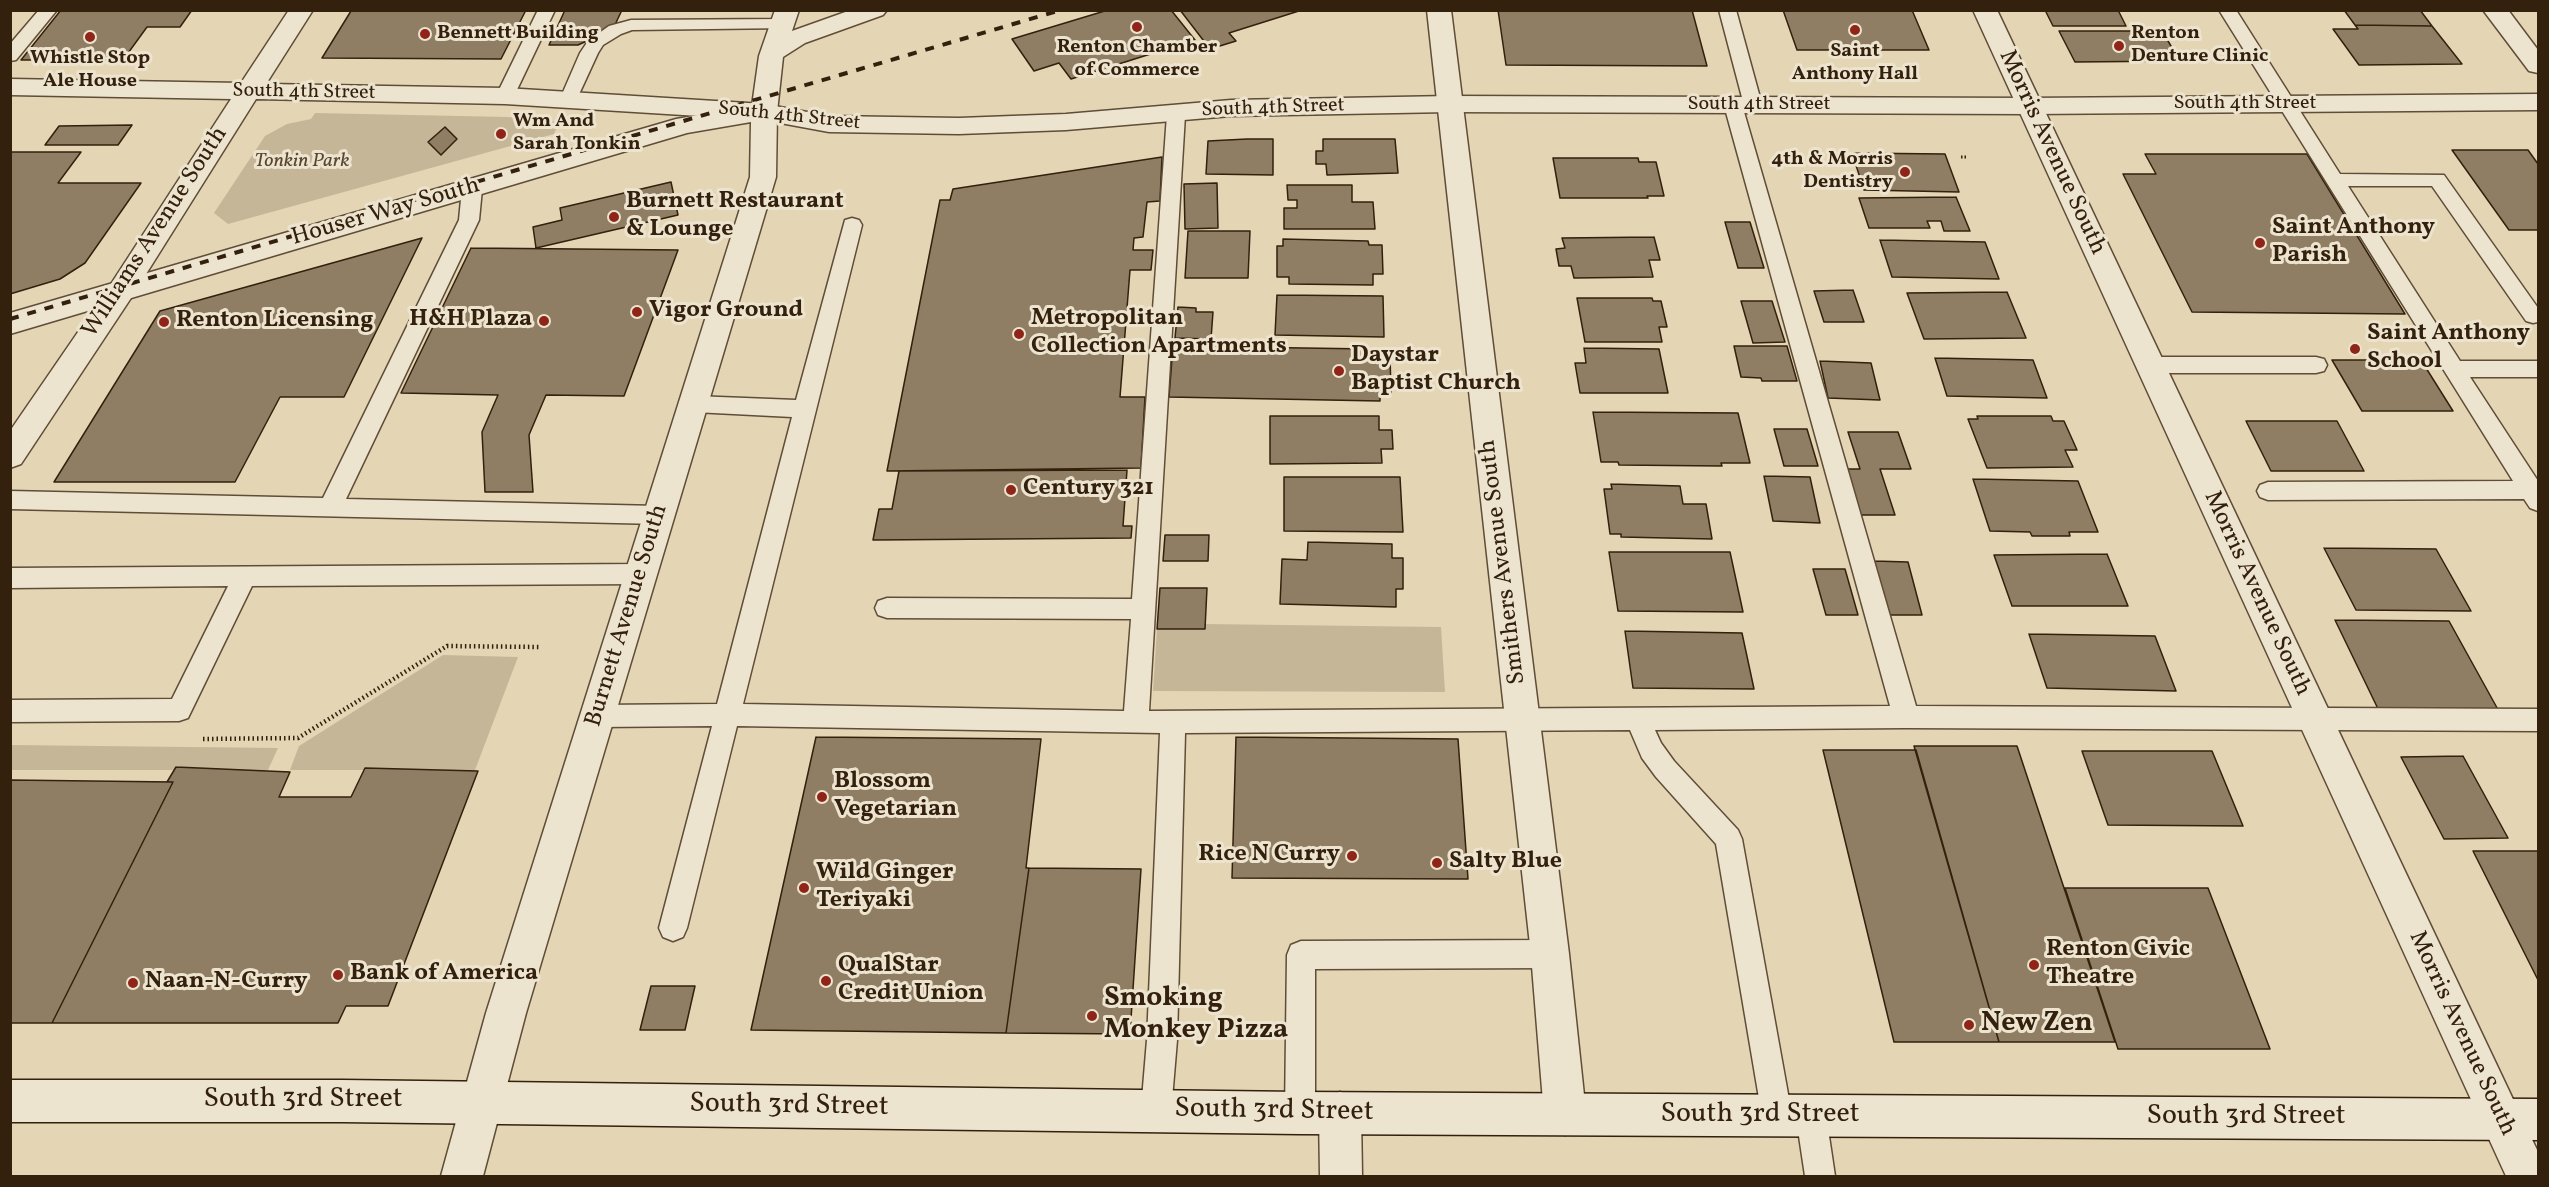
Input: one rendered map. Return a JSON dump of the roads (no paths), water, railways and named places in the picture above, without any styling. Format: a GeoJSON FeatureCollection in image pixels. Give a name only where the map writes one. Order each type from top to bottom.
{"type":"FeatureCollection","features":[{"type":"Feature","properties":{"kind":"street","name":"Williams Avenue South"},"geometry":{"type":"LineString","coordinates":[[10,456],[121,291],[301,10]]}},
{"type":"Feature","properties":{"kind":"street"},"geometry":{"type":"LineString","coordinates":[[773,53],[796,38],[875,10]]}},
{"type":"Feature","properties":{"kind":"street","name":"Smithers Avenue South"},"geometry":{"type":"LineString","coordinates":[[1439,10],[1550,954],[1565,1114]]}},
{"type":"Feature","properties":{"kind":"street","name":"Morris Avenue South"},"geometry":{"type":"LineString","coordinates":[[1985,10],[2314,719],[2520,1120],[2528,1176]]}},
{"type":"Feature","properties":{"kind":"street"},"geometry":{"type":"LineString","coordinates":[[2495,10],[2538,66]]}},
{"type":"Feature","properties":{"kind":"street","name":"Burnett Avenue South"},"geometry":{"type":"LineString","coordinates":[[462,1176],[480,1103],[763,177],[764,112],[771,56],[785,17]]}},
{"type":"Feature","properties":{"kind":"street","name":"South 4th Street"},"geometry":{"type":"LineString","coordinates":[[10,87],[505,96],[764,112],[830,124],[959,126],[1066,123],[1176,115],[1231,108],[1450,104],[2029,106],[2538,102]]}},
{"type":"Feature","properties":{"kind":"street","name":"Houser Way South"},"geometry":{"type":"LineString","coordinates":[[10,324],[685,125],[764,112]]}},
{"type":"Feature","properties":{"kind":"street","name":"South 3rd Street"},"geometry":{"type":"LineString","coordinates":[[10,1101],[480,1103],[1320,1113],[2520,1120]]}},
{"type":"Feature","properties":{"kind":"street"},"geometry":{"type":"LineString","coordinates":[[1320,1113],[1341,1176]]}},
{"type":"Feature","properties":{"kind":"lane"},"geometry":{"type":"LineString","coordinates":[[10,56],[49,10]]}},
{"type":"Feature","properties":{"kind":"lane"},"geometry":{"type":"LineString","coordinates":[[505,96],[547,10]]}},
{"type":"Feature","properties":{"kind":"lane"},"geometry":{"type":"LineString","coordinates":[[1727,10],[1743,105],[1906,717]]}},
{"type":"Feature","properties":{"kind":"lane"},"geometry":{"type":"LineString","coordinates":[[2227,10],[2454,369],[2536,494]]}},
{"type":"Feature","properties":{"kind":"lane"},"geometry":{"type":"LineString","coordinates":[[569,99],[588,53],[597,41],[615,30],[632,25],[785,17]]}},
{"type":"Feature","properties":{"kind":"lane"},"geometry":{"type":"LineString","coordinates":[[1136,723],[1176,115]]}},
{"type":"Feature","properties":{"kind":"lane"},"geometry":{"type":"LineString","coordinates":[[2335,180],[2437,180],[2533,316]]}},
{"type":"Feature","properties":{"kind":"lane"},"geometry":{"type":"LineString","coordinates":[[330,508],[469,220],[472,189]]}},
{"type":"Feature","properties":{"kind":"lane"},"geometry":{"type":"LineString","coordinates":[[673,928],[852,225]]}},
{"type":"Feature","properties":{"kind":"lane"},"geometry":{"type":"LineString","coordinates":[[2150,365],[2316,365]]}},
{"type":"Feature","properties":{"kind":"lane"},"geometry":{"type":"LineString","coordinates":[[2454,369],[2538,369]]}},
{"type":"Feature","properties":{"kind":"lane"},"geometry":{"type":"LineString","coordinates":[[694,404],[805,410]]}},
{"type":"Feature","properties":{"kind":"lane"},"geometry":{"type":"LineString","coordinates":[[2268,490],[2536,494]]}},
{"type":"Feature","properties":{"kind":"lane"},"geometry":{"type":"LineString","coordinates":[[10,500],[659,515]]}},
{"type":"Feature","properties":{"kind":"lane"},"geometry":{"type":"LineString","coordinates":[[10,578],[642,574]]}},
{"type":"Feature","properties":{"kind":"lane"},"geometry":{"type":"LineString","coordinates":[[10,711],[179,710],[244,576]]}},
{"type":"Feature","properties":{"kind":"lane"},"geometry":{"type":"LineString","coordinates":[[887,608],[1144,609]]}},
{"type":"Feature","properties":{"kind":"lane"},"geometry":{"type":"LineString","coordinates":[[597,716],[727,715],[1136,723],[1906,717],[2538,720]]}},
{"type":"Feature","properties":{"kind":"lane"},"geometry":{"type":"LineString","coordinates":[[1638,719],[1651,750],[1665,769],[1729,838],[1794,1116],[1820,1176]]}},
{"type":"Feature","properties":{"kind":"lane"},"geometry":{"type":"LineString","coordinates":[[1156,1111],[1162,1040],[1173,722]]}},
{"type":"Feature","properties":{"kind":"lane"},"geometry":{"type":"LineString","coordinates":[[1320,1113],[1301,955],[1550,954]]}},
{"type":"Feature","properties":{"kind":"railway"},"geometry":{"type":"LineString","coordinates":[[10,319],[1061,10]]}},
{"type":"Feature","properties":{"kind":"place","name":"Renton Chamber of Commerce"},"geometry":{"type":"Point","coordinates":[1137,27]}},
{"type":"Feature","properties":{"kind":"place","name":"Saint Anthony Hall"},"geometry":{"type":"Point","coordinates":[1855,30]}},
{"type":"Feature","properties":{"kind":"place","name":"Bennett Building"},"geometry":{"type":"Point","coordinates":[425,34]}},
{"type":"Feature","properties":{"kind":"place","name":"Whistle Stop Ale House"},"geometry":{"type":"Point","coordinates":[90,37]}},
{"type":"Feature","properties":{"kind":"place","name":"Renton Denture Clinic"},"geometry":{"type":"Point","coordinates":[2119,46]}},
{"type":"Feature","properties":{"kind":"place","name":"Wm And Sarah Tonkin"},"geometry":{"type":"Point","coordinates":[501,134]}},
{"type":"Feature","properties":{"kind":"place","name":"4th & Morris Dentistry"},"geometry":{"type":"Point","coordinates":[1905,172]}},
{"type":"Feature","properties":{"kind":"place","name":"Burnett Restaurant & Lounge"},"geometry":{"type":"Point","coordinates":[614,217]}},
{"type":"Feature","properties":{"kind":"place","name":"Saint Anthony Parish"},"geometry":{"type":"Point","coordinates":[2260,243]}},
{"type":"Feature","properties":{"kind":"place","name":"Vigor Ground"},"geometry":{"type":"Point","coordinates":[637,312]}},
{"type":"Feature","properties":{"kind":"place","name":"H&H Plaza"},"geometry":{"type":"Point","coordinates":[544,321]}},
{"type":"Feature","properties":{"kind":"place","name":"Renton Licensing"},"geometry":{"type":"Point","coordinates":[164,322]}},
{"type":"Feature","properties":{"kind":"place","name":"Metropolitan Collection Apartments"},"geometry":{"type":"Point","coordinates":[1019,334]}},
{"type":"Feature","properties":{"kind":"place","name":"Saint Anthony School"},"geometry":{"type":"Point","coordinates":[2355,349]}},
{"type":"Feature","properties":{"kind":"place","name":"Daystar Baptist Church"},"geometry":{"type":"Point","coordinates":[1339,371]}},
{"type":"Feature","properties":{"kind":"place","name":"Century 321"},"geometry":{"type":"Point","coordinates":[1011,490]}},
{"type":"Feature","properties":{"kind":"place","name":"Blossom Vegetarian"},"geometry":{"type":"Point","coordinates":[822,797]}},
{"type":"Feature","properties":{"kind":"place","name":"Rice N Curry"},"geometry":{"type":"Point","coordinates":[1352,856]}},
{"type":"Feature","properties":{"kind":"place","name":"Salty Blue"},"geometry":{"type":"Point","coordinates":[1437,863]}},
{"type":"Feature","properties":{"kind":"place","name":"Wild Ginger Teriyaki"},"geometry":{"type":"Point","coordinates":[804,888]}},
{"type":"Feature","properties":{"kind":"place","name":"Renton Civic Theatre"},"geometry":{"type":"Point","coordinates":[2034,965]}},
{"type":"Feature","properties":{"kind":"place","name":"Bank of America"},"geometry":{"type":"Point","coordinates":[338,975]}},
{"type":"Feature","properties":{"kind":"place","name":"QualStar Credit Union"},"geometry":{"type":"Point","coordinates":[826,981]}},
{"type":"Feature","properties":{"kind":"place","name":"Naan-N-Curry"},"geometry":{"type":"Point","coordinates":[133,983]}},
{"type":"Feature","properties":{"kind":"place","name":"Smoking Monkey Pizza"},"geometry":{"type":"Point","coordinates":[1092,1016]}},
{"type":"Feature","properties":{"kind":"place","name":"New Zen"},"geometry":{"type":"Point","coordinates":[1969,1025]}},
{"type":"Feature","properties":{"kind":"park label","name":"Tonkin Park"},"geometry":{"type":"Point","coordinates":[302,162]}}]}
